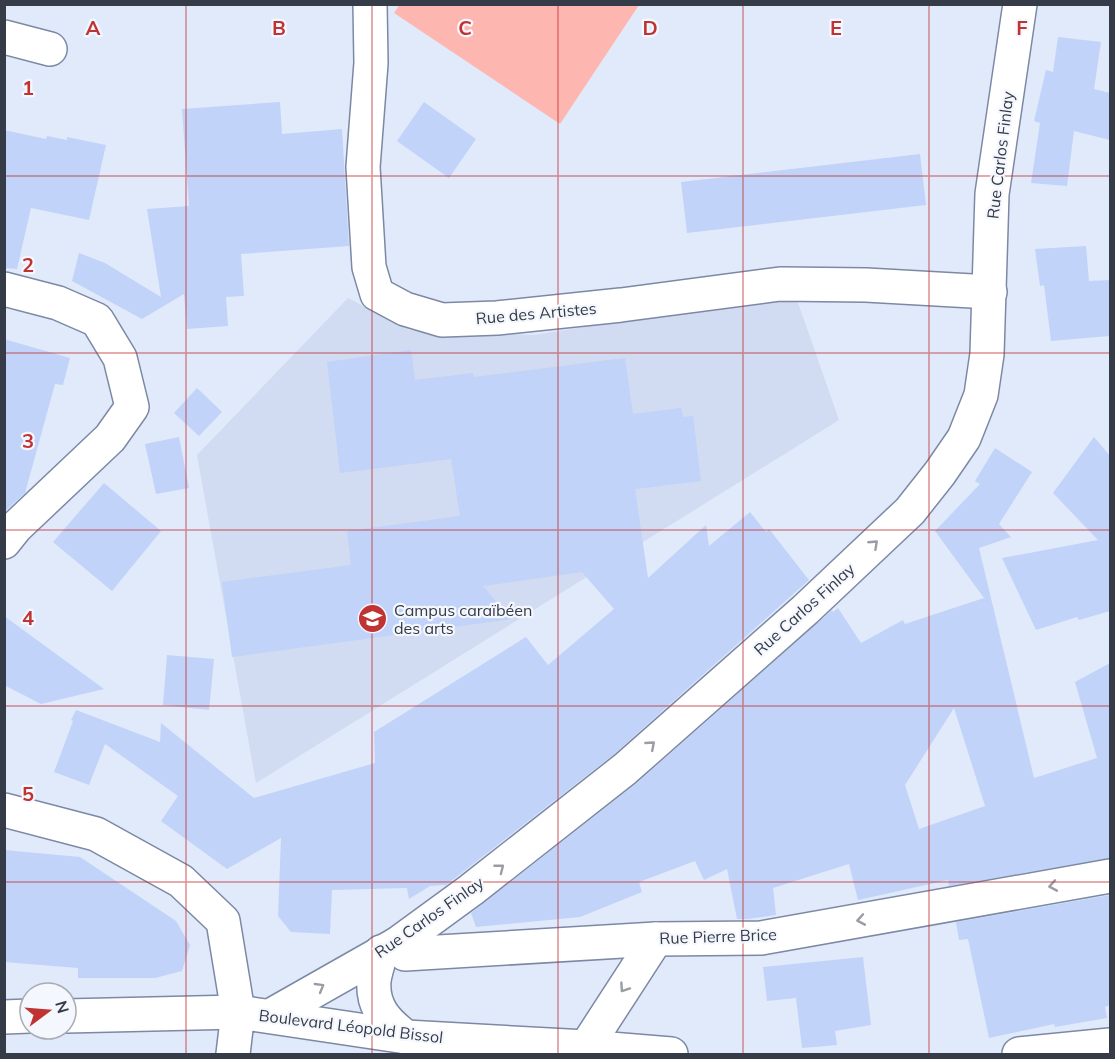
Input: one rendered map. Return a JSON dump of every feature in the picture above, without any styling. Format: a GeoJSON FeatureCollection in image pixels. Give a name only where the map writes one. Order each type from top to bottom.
{"type":"FeatureCollection","features":[{"type":"Feature","properties":{"kind":"street","name":"Rue des Artistes"},"geometry":{"type":"LineString","coordinates":[[370,4],[371,63],[363,167],[369,267],[377,294],[405,309],[442,320],[497,318],[780,284],[866,285],[990,292]]}},
{"type":"Feature","properties":{"kind":"street","name":"Rue Carlos Finlay"},"geometry":{"type":"LineString","coordinates":[[244,1031],[389,948],[471,890],[625,769],[805,610],[910,511],[940,473],[964,438],[981,395],[987,354],[992,194],[1020,4]]}},
{"type":"Feature","properties":{"kind":"street"},"geometry":{"type":"LineString","coordinates":[[4,37],[50,49]]}},
{"type":"Feature","properties":{"kind":"street"},"geometry":{"type":"LineString","coordinates":[[4,289],[58,303],[97,320],[120,358],[132,407],[110,438],[16,527],[4,542]]}},
{"type":"Feature","properties":{"kind":"street"},"geometry":{"type":"LineString","coordinates":[[4,810],[96,834],[181,881],[223,921],[244,1031]]}},
{"type":"Feature","properties":{"kind":"street","name":"Rue Pierre Brice"},"geometry":{"type":"LineString","coordinates":[[389,948],[405,954],[657,939],[761,938],[1110,876]]}},
{"type":"Feature","properties":{"kind":"street"},"geometry":{"type":"LineString","coordinates":[[586,1047],[657,939]]}},
{"type":"Feature","properties":{"kind":"street"},"geometry":{"type":"LineString","coordinates":[[389,948],[374,981],[376,1004],[390,1024],[406,1037]]}},
{"type":"Feature","properties":{"kind":"street","name":"Boulevard Léopold Bissol"},"geometry":{"type":"LineString","coordinates":[[78,1017],[244,1031],[406,1037],[671,1054]]}},
{"type":"Feature","properties":{"kind":"street"},"geometry":{"type":"LineString","coordinates":[[1019,1054],[1110,1045]]}},
{"type":"Feature","properties":{"kind":"shaded area"},"geometry":{"type":"Polygon","coordinates":[[[400,4],[639,5],[560,124],[394,13],[400,4]]]}},
{"type":"Feature","properties":{"kind":"shaded area","name":"Campus caraïbéen des arts"},"geometry":{"type":"Polygon","coordinates":[[[795,294],[839,420],[256,783],[197,455],[348,298],[409,330],[534,335],[795,294]]]}},
{"type":"Feature","properties":{"kind":"building"},"geometry":{"type":"Polygon","coordinates":[[[1058,37],[1101,42],[1094,89],[1110,93],[1110,140],[1074,131],[1067,186],[1031,183],[1040,123],[1034,121],[1046,70],[1053,72],[1058,37]]]}},
{"type":"Feature","properties":{"kind":"building"},"geometry":{"type":"Polygon","coordinates":[[[280,102],[282,134],[342,129],[349,246],[241,254],[244,296],[226,297],[228,326],[187,329],[184,294],[142,319],[72,281],[79,253],[105,263],[161,297],[147,209],[189,206],[182,109],[280,102]]]}},
{"type":"Feature","properties":{"kind":"building"},"geometry":{"type":"Polygon","coordinates":[[[424,102],[476,139],[449,178],[397,141],[424,102]]]}},
{"type":"Feature","properties":{"kind":"building"},"geometry":{"type":"Polygon","coordinates":[[[4,130],[46,139],[47,136],[67,140],[67,137],[106,145],[89,220],[31,208],[17,269],[4,268],[4,130]]]}},
{"type":"Feature","properties":{"kind":"building"},"geometry":{"type":"Polygon","coordinates":[[[920,154],[926,205],[687,233],[681,182],[920,154]]]}},
{"type":"Feature","properties":{"kind":"building"},"geometry":{"type":"Polygon","coordinates":[[[1086,246],[1089,281],[1110,280],[1110,336],[1051,341],[1044,285],[1040,286],[1035,249],[1086,246]]]}},
{"type":"Feature","properties":{"kind":"building"},"geometry":{"type":"Polygon","coordinates":[[[4,339],[70,358],[63,385],[55,384],[25,493],[4,512],[4,339]]]}},
{"type":"Feature","properties":{"kind":"building"},"geometry":{"type":"Polygon","coordinates":[[[411,350],[415,380],[473,373],[474,377],[625,358],[633,414],[681,408],[683,417],[693,416],[701,481],[635,489],[648,578],[706,525],[709,546],[750,512],[766,532],[769,529],[809,580],[613,755],[446,885],[430,886],[409,899],[407,888],[332,890],[330,934],[291,932],[278,916],[281,838],[227,869],[161,821],[178,796],[105,744],[89,785],[54,772],[76,710],[160,742],[161,723],[254,798],[375,763],[374,732],[526,637],[548,665],[614,609],[582,572],[483,586],[511,619],[232,657],[222,582],[351,565],[347,531],[460,516],[451,459],[340,473],[327,362],[411,350]]]}},
{"type":"Feature","properties":{"kind":"building"},"geometry":{"type":"Polygon","coordinates":[[[197,388],[222,412],[199,436],[174,413],[197,388]]]}},
{"type":"Feature","properties":{"kind":"building"},"geometry":{"type":"Polygon","coordinates":[[[179,437],[189,488],[156,494],[145,444],[179,437]]]}},
{"type":"Feature","properties":{"kind":"building"},"geometry":{"type":"Polygon","coordinates":[[[1094,437],[1110,456],[1110,611],[1079,620],[1077,617],[1036,630],[1002,558],[1098,540],[1053,493],[1094,437]]]}},
{"type":"Feature","properties":{"kind":"building"},"geometry":{"type":"Polygon","coordinates":[[[995,448],[1032,472],[999,524],[1011,537],[979,548],[1034,778],[1097,758],[1075,682],[1110,663],[1110,858],[949,886],[948,880],[858,900],[849,864],[773,888],[776,915],[747,919],[737,919],[727,869],[704,880],[695,861],[639,882],[642,892],[580,917],[476,927],[471,913],[637,783],[832,610],[833,612],[838,608],[861,643],[903,620],[905,624],[984,598],[935,531],[980,484],[975,481],[995,448]],[[954,708],[905,785],[919,829],[985,806],[954,708]]]}},
{"type":"Feature","properties":{"kind":"building"},"geometry":{"type":"Polygon","coordinates":[[[104,483],[161,531],[112,591],[53,542],[104,483]]]}},
{"type":"Feature","properties":{"kind":"building"},"geometry":{"type":"Polygon","coordinates":[[[4,616],[104,689],[41,704],[4,685],[4,616]]]}},
{"type":"Feature","properties":{"kind":"building"},"geometry":{"type":"Polygon","coordinates":[[[167,655],[214,659],[209,710],[163,705],[167,655]]]}},
{"type":"Feature","properties":{"kind":"building"},"geometry":{"type":"Polygon","coordinates":[[[4,850],[80,857],[176,921],[190,945],[182,971],[155,978],[78,978],[78,968],[4,962],[4,850]]]}},
{"type":"Feature","properties":{"kind":"building"},"geometry":{"type":"Polygon","coordinates":[[[1110,895],[1110,1005],[1105,1007],[1107,1018],[1055,1027],[1054,1024],[989,1038],[968,939],[959,940],[956,922],[1110,895]]]}},
{"type":"Feature","properties":{"kind":"building"},"geometry":{"type":"Polygon","coordinates":[[[863,957],[871,1025],[835,1031],[837,1045],[802,1048],[796,998],[767,1001],[763,967],[863,957]]]}},
{"type":"Feature","properties":{"kind":"place","name":"Campus caraïbéen des arts"},"geometry":{"type":"Point","coordinates":[373,619]}}]}
